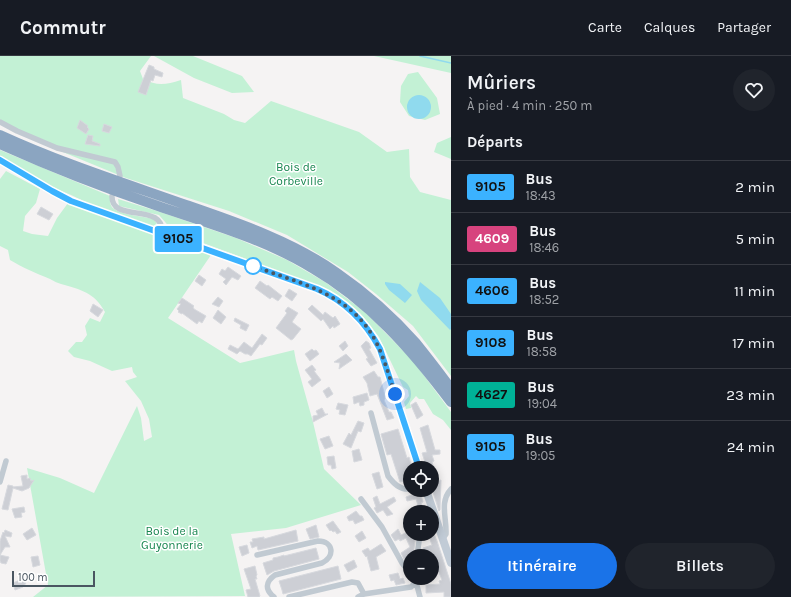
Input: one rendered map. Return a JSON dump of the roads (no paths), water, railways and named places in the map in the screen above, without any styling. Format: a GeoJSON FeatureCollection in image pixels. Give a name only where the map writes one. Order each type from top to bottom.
{"type":"FeatureCollection","features":[{"type":"Feature","properties":{"kind":"highway"},"geometry":{"type":"LineString","coordinates":[[0,135],[80,169],[244,225],[285,243],[316,259],[351,283],[394,320],[416,343],[451,389]]}},
{"type":"Feature","properties":{"kind":"highway"},"geometry":{"type":"LineString","coordinates":[[0,144],[115,191],[239,233],[280,250],[312,268],[345,290],[386,325],[418,359],[451,402]]}},
{"type":"Feature","properties":{"kind":"main road"},"geometry":{"type":"LineString","coordinates":[[0,160],[71,201],[317,289],[334,297],[350,309],[370,331],[380,349],[417,461]]}},
{"type":"Feature","properties":{"kind":"main road"},"geometry":{"type":"LineString","coordinates":[[439,530],[451,563]]}},
{"type":"Feature","properties":{"kind":"street"},"geometry":{"type":"LineString","coordinates":[[0,122],[57,148],[115,162],[120,176]]}},
{"type":"Feature","properties":{"kind":"street"},"geometry":{"type":"LineString","coordinates":[[112,196],[114,206],[120,209],[157,218],[162,224],[162,234]]}},
{"type":"Feature","properties":{"kind":"street"},"geometry":{"type":"LineString","coordinates":[[371,413],[388,476],[393,483],[398,487],[403,488]]}},
{"type":"Feature","properties":{"kind":"street"},"geometry":{"type":"LineString","coordinates":[[0,482],[6,461]]}},
{"type":"Feature","properties":{"kind":"street"},"geometry":{"type":"LineString","coordinates":[[443,538],[446,534],[444,502],[446,495],[451,490]]}},
{"type":"Feature","properties":{"kind":"street"},"geometry":{"type":"LineString","coordinates":[[361,499],[382,527],[403,564]]}},
{"type":"Feature","properties":{"kind":"street"},"geometry":{"type":"LineString","coordinates":[[257,555],[318,541],[325,541],[329,544],[331,555],[328,560],[322,563],[275,575],[270,579],[267,584],[268,589],[270,594],[274,597]]}},
{"type":"Feature","properties":{"kind":"street"},"geometry":{"type":"LineString","coordinates":[[289,597],[352,582],[358,583],[364,594]]}},
{"type":"Feature","properties":{"kind":"street"},"geometry":{"type":"LineString","coordinates":[[358,597],[364,594],[379,594],[411,587],[412,585]]}},
{"type":"Feature","properties":{"kind":"street"},"geometry":{"type":"LineString","coordinates":[[417,585],[420,597]]}},
{"type":"Feature","properties":{"kind":"water"},"geometry":{"type":"Polygon","coordinates":[[[419,95],[427,99],[431,107],[427,115],[419,119],[411,115],[407,107],[411,99],[419,95]]]}},
{"type":"Feature","properties":{"kind":"water"},"geometry":{"type":"Polygon","coordinates":[[[385,282],[400,284],[412,295],[405,303],[389,290],[385,282]]]}},
{"type":"Feature","properties":{"kind":"water"},"geometry":{"type":"Polygon","coordinates":[[[420,282],[440,298],[451,314],[450,330],[421,300],[417,291],[420,282]]]}},
{"type":"Feature","properties":{"kind":"waterway"},"geometry":{"type":"LineString","coordinates":[[420,56],[451,63]]}},
{"type":"Feature","properties":{"kind":"park label","name":"Bois de Corbeville"},"geometry":{"type":"Point","coordinates":[296,174]}},
{"type":"Feature","properties":{"kind":"park label","name":"Bois de la Guyonnerie"},"geometry":{"type":"Point","coordinates":[172,538]}}]}
